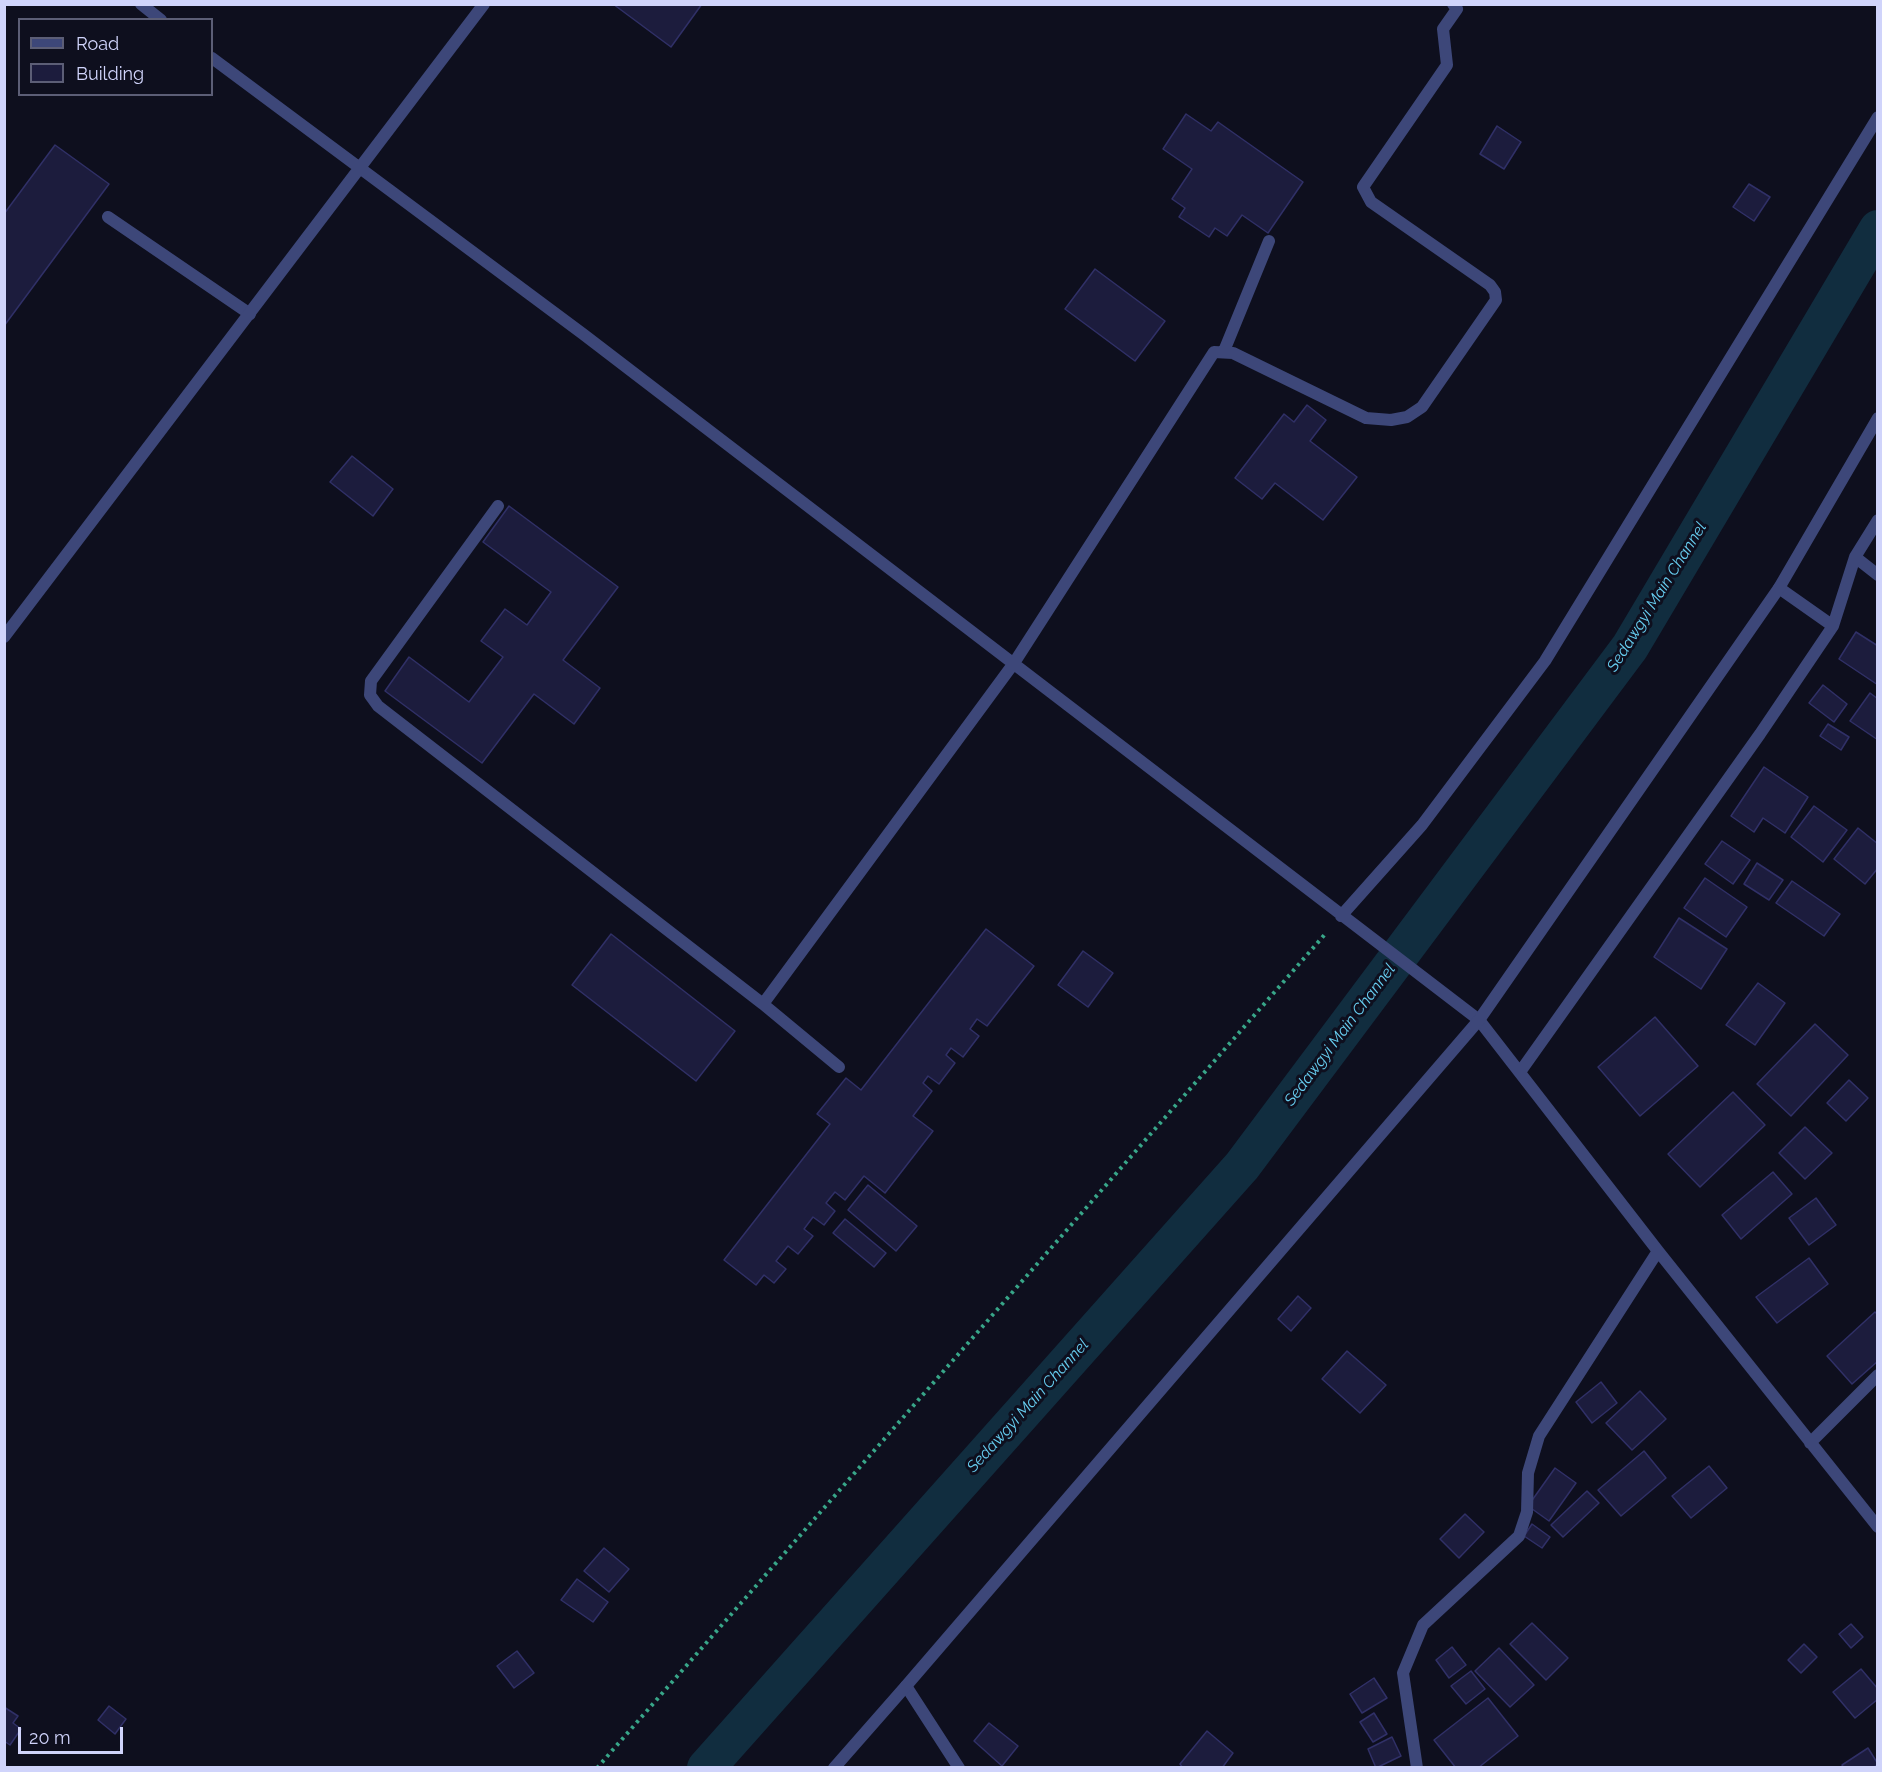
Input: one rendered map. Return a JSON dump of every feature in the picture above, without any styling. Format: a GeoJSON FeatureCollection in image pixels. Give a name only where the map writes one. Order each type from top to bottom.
{"type":"FeatureCollection","features":[{"type":"Feature","properties":{"kind":"street"},"geometry":{"type":"LineString","coordinates":[[141,4],[158,18]]}},
{"type":"Feature","properties":{"kind":"street"},"geometry":{"type":"LineString","coordinates":[[4,637],[484,4]]}},
{"type":"Feature","properties":{"kind":"street"},"geometry":{"type":"LineString","coordinates":[[763,1004],[1014,663],[1214,352],[1224,351],[1366,418],[1391,420],[1407,417],[1422,407],[1496,300],[1495,292],[1490,285],[1371,202],[1364,187],[1447,65],[1443,30],[1457,9],[1453,4]]}},
{"type":"Feature","properties":{"kind":"street"},"geometry":{"type":"LineString","coordinates":[[213,59],[592,341],[1479,1020],[1658,1251],[1878,1527]]}},
{"type":"Feature","properties":{"kind":"street"},"geometry":{"type":"LineString","coordinates":[[1341,915],[1422,825],[1545,661],[1878,117]]}},
{"type":"Feature","properties":{"kind":"street"},"geometry":{"type":"LineString","coordinates":[[108,216],[250,314]]}},
{"type":"Feature","properties":{"kind":"street"},"geometry":{"type":"LineString","coordinates":[[1224,351],[1269,241]]}},
{"type":"Feature","properties":{"kind":"street"},"geometry":{"type":"LineString","coordinates":[[834,1767],[1479,1020],[1779,588],[1878,418]]}},
{"type":"Feature","properties":{"kind":"street"},"geometry":{"type":"LineString","coordinates":[[498,506],[371,681],[370,696],[378,706],[763,1004],[839,1067]]}},
{"type":"Feature","properties":{"kind":"street"},"geometry":{"type":"LineString","coordinates":[[1520,1072],[1760,735],[1833,626],[1855,557],[1878,520]]}},
{"type":"Feature","properties":{"kind":"street"},"geometry":{"type":"LineString","coordinates":[[1855,557],[1878,575]]}},
{"type":"Feature","properties":{"kind":"street"},"geometry":{"type":"LineString","coordinates":[[1779,588],[1833,626]]}},
{"type":"Feature","properties":{"kind":"street"},"geometry":{"type":"LineString","coordinates":[[1417,1767],[1403,1673],[1423,1625],[1519,1536],[1527,1512],[1528,1473],[1539,1436],[1658,1251]]}},
{"type":"Feature","properties":{"kind":"street"},"geometry":{"type":"LineString","coordinates":[[1810,1443],[1878,1375]]}},
{"type":"Feature","properties":{"kind":"street"},"geometry":{"type":"LineString","coordinates":[[906,1686],[959,1767]]}},
{"type":"Feature","properties":{"kind":"path"},"geometry":{"type":"LineString","coordinates":[[597,1767],[1341,915]]}},
{"type":"Feature","properties":{"kind":"building"},"geometry":{"type":"Polygon","coordinates":[[[613,4],[702,4],[671,47],[613,4]]]}},
{"type":"Feature","properties":{"kind":"building"},"geometry":{"type":"Polygon","coordinates":[[[1186,114],[1211,131],[1218,122],[1303,182],[1268,233],[1242,215],[1227,236],[1215,228],[1209,237],[1179,217],[1185,208],[1172,199],[1192,169],[1163,149],[1186,114]]]}},
{"type":"Feature","properties":{"kind":"building"},"geometry":{"type":"Polygon","coordinates":[[[1497,126],[1521,142],[1504,169],[1480,154],[1497,126]]]}},
{"type":"Feature","properties":{"kind":"building"},"geometry":{"type":"Polygon","coordinates":[[[55,145],[109,184],[4,326],[4,214],[55,145]]]}},
{"type":"Feature","properties":{"kind":"building"},"geometry":{"type":"Polygon","coordinates":[[[1749,184],[1770,197],[1754,221],[1733,207],[1749,184]]]}},
{"type":"Feature","properties":{"kind":"building"},"geometry":{"type":"Polygon","coordinates":[[[1095,269],[1165,321],[1135,361],[1065,309],[1095,269]]]}},
{"type":"Feature","properties":{"kind":"building"},"geometry":{"type":"Polygon","coordinates":[[[1307,405],[1326,420],[1310,441],[1357,477],[1323,520],[1275,483],[1262,499],[1235,478],[1284,414],[1294,422],[1307,405]]]}},
{"type":"Feature","properties":{"kind":"building"},"geometry":{"type":"Polygon","coordinates":[[[352,456],[393,489],[373,516],[330,482],[352,456]]]}},
{"type":"Feature","properties":{"kind":"building"},"geometry":{"type":"Polygon","coordinates":[[[509,506],[618,587],[563,660],[600,688],[574,724],[534,694],[482,763],[385,691],[409,657],[469,702],[503,657],[481,641],[505,609],[527,625],[551,592],[483,542],[509,506]]]}},
{"type":"Feature","properties":{"kind":"building"},"geometry":{"type":"Polygon","coordinates":[[[1856,632],[1878,646],[1878,685],[1839,659],[1856,632]]]}},
{"type":"Feature","properties":{"kind":"building"},"geometry":{"type":"Polygon","coordinates":[[[1823,685],[1847,704],[1834,722],[1809,703],[1823,685]]]}},
{"type":"Feature","properties":{"kind":"building"},"geometry":{"type":"Polygon","coordinates":[[[1870,693],[1878,699],[1878,740],[1850,721],[1870,693]]]}},
{"type":"Feature","properties":{"kind":"building"},"geometry":{"type":"Polygon","coordinates":[[[1828,724],[1849,737],[1841,750],[1820,736],[1828,724]]]}},
{"type":"Feature","properties":{"kind":"building"},"geometry":{"type":"Polygon","coordinates":[[[1764,767],[1808,797],[1785,833],[1763,818],[1754,832],[1731,816],[1764,767]]]}},
{"type":"Feature","properties":{"kind":"building"},"geometry":{"type":"Polygon","coordinates":[[[1814,806],[1847,830],[1823,862],[1791,837],[1814,806]]]}},
{"type":"Feature","properties":{"kind":"building"},"geometry":{"type":"Polygon","coordinates":[[[1858,828],[1878,844],[1878,868],[1865,884],[1834,859],[1858,828]]]}},
{"type":"Feature","properties":{"kind":"building"},"geometry":{"type":"Polygon","coordinates":[[[1722,841],[1750,860],[1733,884],[1705,864],[1722,841]]]}},
{"type":"Feature","properties":{"kind":"building"},"geometry":{"type":"Polygon","coordinates":[[[1757,863],[1783,880],[1769,900],[1744,884],[1757,863]]]}},
{"type":"Feature","properties":{"kind":"building"},"geometry":{"type":"Polygon","coordinates":[[[1705,878],[1747,907],[1726,937],[1684,908],[1705,878]]]}},
{"type":"Feature","properties":{"kind":"building"},"geometry":{"type":"Polygon","coordinates":[[[1792,881],[1840,914],[1824,936],[1776,903],[1792,881]]]}},
{"type":"Feature","properties":{"kind":"building"},"geometry":{"type":"Polygon","coordinates":[[[1679,918],[1727,949],[1701,989],[1654,957],[1679,918]]]}},
{"type":"Feature","properties":{"kind":"building"},"geometry":{"type":"Polygon","coordinates":[[[986,929],[1034,966],[987,1026],[977,1019],[970,1029],[979,1036],[963,1057],[951,1048],[946,1055],[955,1063],[939,1084],[928,1076],[923,1083],[932,1091],[913,1116],[933,1131],[885,1193],[864,1176],[845,1200],[835,1192],[826,1203],[835,1211],[824,1225],[813,1217],[804,1229],[813,1236],[798,1254],[788,1246],[776,1261],[786,1269],[774,1283],[764,1275],[756,1285],[724,1260],[830,1124],[817,1114],[846,1078],[861,1090],[986,929]]]}},
{"type":"Feature","properties":{"kind":"building"},"geometry":{"type":"Polygon","coordinates":[[[611,934],[735,1031],[696,1081],[572,985],[611,934]]]}},
{"type":"Feature","properties":{"kind":"building"},"geometry":{"type":"Polygon","coordinates":[[[1083,951],[1113,973],[1088,1007],[1058,985],[1083,951]]]}},
{"type":"Feature","properties":{"kind":"building"},"geometry":{"type":"Polygon","coordinates":[[[1758,983],[1785,1003],[1755,1045],[1726,1025],[1758,983]]]}},
{"type":"Feature","properties":{"kind":"building"},"geometry":{"type":"Polygon","coordinates":[[[1655,1017],[1698,1066],[1640,1116],[1598,1067],[1655,1017]]]}},
{"type":"Feature","properties":{"kind":"building"},"geometry":{"type":"Polygon","coordinates":[[[1815,1024],[1848,1055],[1791,1116],[1757,1084],[1815,1024]]]}},
{"type":"Feature","properties":{"kind":"building"},"geometry":{"type":"Polygon","coordinates":[[[1849,1080],[1868,1098],[1846,1121],[1827,1103],[1849,1080]]]}},
{"type":"Feature","properties":{"kind":"building"},"geometry":{"type":"Polygon","coordinates":[[[1733,1092],[1765,1125],[1700,1187],[1668,1154],[1733,1092]]]}},
{"type":"Feature","properties":{"kind":"building"},"geometry":{"type":"Polygon","coordinates":[[[1805,1127],[1832,1153],[1805,1179],[1779,1153],[1805,1127]]]}},
{"type":"Feature","properties":{"kind":"building"},"geometry":{"type":"Polygon","coordinates":[[[1773,1172],[1792,1194],[1741,1239],[1722,1215],[1773,1172]]]}},
{"type":"Feature","properties":{"kind":"building"},"geometry":{"type":"Polygon","coordinates":[[[868,1185],[917,1226],[896,1251],[848,1210],[868,1185]]]}},
{"type":"Feature","properties":{"kind":"building"},"geometry":{"type":"Polygon","coordinates":[[[1816,1198],[1836,1225],[1809,1245],[1789,1218],[1816,1198]]]}},
{"type":"Feature","properties":{"kind":"building"},"geometry":{"type":"Polygon","coordinates":[[[845,1219],[886,1253],[874,1267],[833,1233],[845,1219]]]}},
{"type":"Feature","properties":{"kind":"building"},"geometry":{"type":"Polygon","coordinates":[[[1809,1258],[1828,1284],[1777,1323],[1756,1297],[1809,1258]]]}},
{"type":"Feature","properties":{"kind":"building"},"geometry":{"type":"Polygon","coordinates":[[[1298,1296],[1311,1308],[1291,1331],[1278,1319],[1298,1296]]]}},
{"type":"Feature","properties":{"kind":"building"},"geometry":{"type":"Polygon","coordinates":[[[1875,1312],[1878,1315],[1878,1361],[1852,1384],[1827,1356],[1875,1312]]]}},
{"type":"Feature","properties":{"kind":"building"},"geometry":{"type":"Polygon","coordinates":[[[1347,1351],[1386,1385],[1360,1413],[1322,1379],[1347,1351]]]}},
{"type":"Feature","properties":{"kind":"building"},"geometry":{"type":"Polygon","coordinates":[[[1601,1382],[1617,1403],[1592,1423],[1576,1402],[1601,1382]]]}},
{"type":"Feature","properties":{"kind":"building"},"geometry":{"type":"Polygon","coordinates":[[[1640,1391],[1666,1419],[1632,1450],[1606,1423],[1640,1391]]]}},
{"type":"Feature","properties":{"kind":"building"},"geometry":{"type":"Polygon","coordinates":[[[1644,1451],[1666,1478],[1621,1516],[1598,1490],[1644,1451]]]}},
{"type":"Feature","properties":{"kind":"building"},"geometry":{"type":"Polygon","coordinates":[[[1709,1466],[1727,1488],[1691,1518],[1672,1496],[1709,1466]]]}},
{"type":"Feature","properties":{"kind":"building"},"geometry":{"type":"Polygon","coordinates":[[[1555,1468],[1576,1483],[1549,1521],[1528,1506],[1555,1468]]]}},
{"type":"Feature","properties":{"kind":"building"},"geometry":{"type":"Polygon","coordinates":[[[1587,1491],[1599,1503],[1563,1537],[1551,1525],[1587,1491]]]}},
{"type":"Feature","properties":{"kind":"building"},"geometry":{"type":"Polygon","coordinates":[[[1465,1514],[1484,1532],[1459,1558],[1440,1539],[1465,1514]]]}},
{"type":"Feature","properties":{"kind":"building"},"geometry":{"type":"Polygon","coordinates":[[[1532,1524],[1550,1537],[1542,1548],[1524,1536],[1532,1524]]]}},
{"type":"Feature","properties":{"kind":"building"},"geometry":{"type":"Polygon","coordinates":[[[604,1548],[629,1569],[609,1592],[584,1571],[604,1548]]]}},
{"type":"Feature","properties":{"kind":"building"},"geometry":{"type":"Polygon","coordinates":[[[577,1579],[608,1602],[593,1622],[561,1600],[577,1579]]]}},
{"type":"Feature","properties":{"kind":"building"},"geometry":{"type":"Polygon","coordinates":[[[1532,1623],[1568,1658],[1546,1680],[1510,1644],[1532,1623]]]}},
{"type":"Feature","properties":{"kind":"building"},"geometry":{"type":"Polygon","coordinates":[[[1851,1624],[1863,1637],[1851,1648],[1839,1634],[1851,1624]]]}},
{"type":"Feature","properties":{"kind":"building"},"geometry":{"type":"Polygon","coordinates":[[[1804,1644],[1817,1657],[1801,1673],[1788,1660],[1804,1644]]]}},
{"type":"Feature","properties":{"kind":"building"},"geometry":{"type":"Polygon","coordinates":[[[1452,1647],[1466,1665],[1449,1678],[1436,1660],[1452,1647]]]}},
{"type":"Feature","properties":{"kind":"building"},"geometry":{"type":"Polygon","coordinates":[[[1499,1648],[1534,1685],[1510,1707],[1475,1671],[1499,1648]]]}},
{"type":"Feature","properties":{"kind":"building"},"geometry":{"type":"Polygon","coordinates":[[[517,1651],[534,1673],[514,1688],[497,1666],[517,1651]]]}},
{"type":"Feature","properties":{"kind":"building"},"geometry":{"type":"Polygon","coordinates":[[[1861,1669],[1878,1689],[1878,1699],[1855,1718],[1833,1692],[1861,1669]]]}},
{"type":"Feature","properties":{"kind":"building"},"geometry":{"type":"Polygon","coordinates":[[[1471,1671],[1485,1689],[1466,1704],[1451,1686],[1471,1671]]]}},
{"type":"Feature","properties":{"kind":"building"},"geometry":{"type":"Polygon","coordinates":[[[1374,1678],[1387,1698],[1362,1713],[1350,1694],[1374,1678]]]}},
{"type":"Feature","properties":{"kind":"building"},"geometry":{"type":"Polygon","coordinates":[[[1488,1698],[1518,1736],[1478,1768],[1456,1768],[1434,1740],[1488,1698]]]}},
{"type":"Feature","properties":{"kind":"building"},"geometry":{"type":"Polygon","coordinates":[[[109,1706],[126,1719],[115,1734],[98,1720],[109,1706]]]}},
{"type":"Feature","properties":{"kind":"building"},"geometry":{"type":"Polygon","coordinates":[[[4,1707],[18,1716],[13,1723],[21,1729],[10,1745],[4,1741],[4,1707]]]}},
{"type":"Feature","properties":{"kind":"building"},"geometry":{"type":"Polygon","coordinates":[[[1374,1713],[1387,1734],[1373,1742],[1360,1722],[1374,1713]]]}},
{"type":"Feature","properties":{"kind":"building"},"geometry":{"type":"Polygon","coordinates":[[[989,1723],[1018,1746],[1002,1766],[974,1741],[989,1723]]]}},
{"type":"Feature","properties":{"kind":"building"},"geometry":{"type":"Polygon","coordinates":[[[1207,1731],[1233,1753],[1222,1768],[1183,1768],[1180,1764],[1207,1731]]]}},
{"type":"Feature","properties":{"kind":"building"},"geometry":{"type":"Polygon","coordinates":[[[1392,1737],[1401,1756],[1376,1768],[1368,1749],[1392,1737]]]}},
{"type":"Feature","properties":{"kind":"building"},"geometry":{"type":"Polygon","coordinates":[[[1868,1748],[1878,1764],[1873,1768],[1844,1768],[1842,1765],[1868,1748]]]}},
{"type":"Feature","properties":{"kind":"waterway","name":"Sedawgyi Main Channel"},"geometry":{"type":"LineString","coordinates":[[706,1768],[1242,1166],[1630,647],[1878,229]]}}]}
